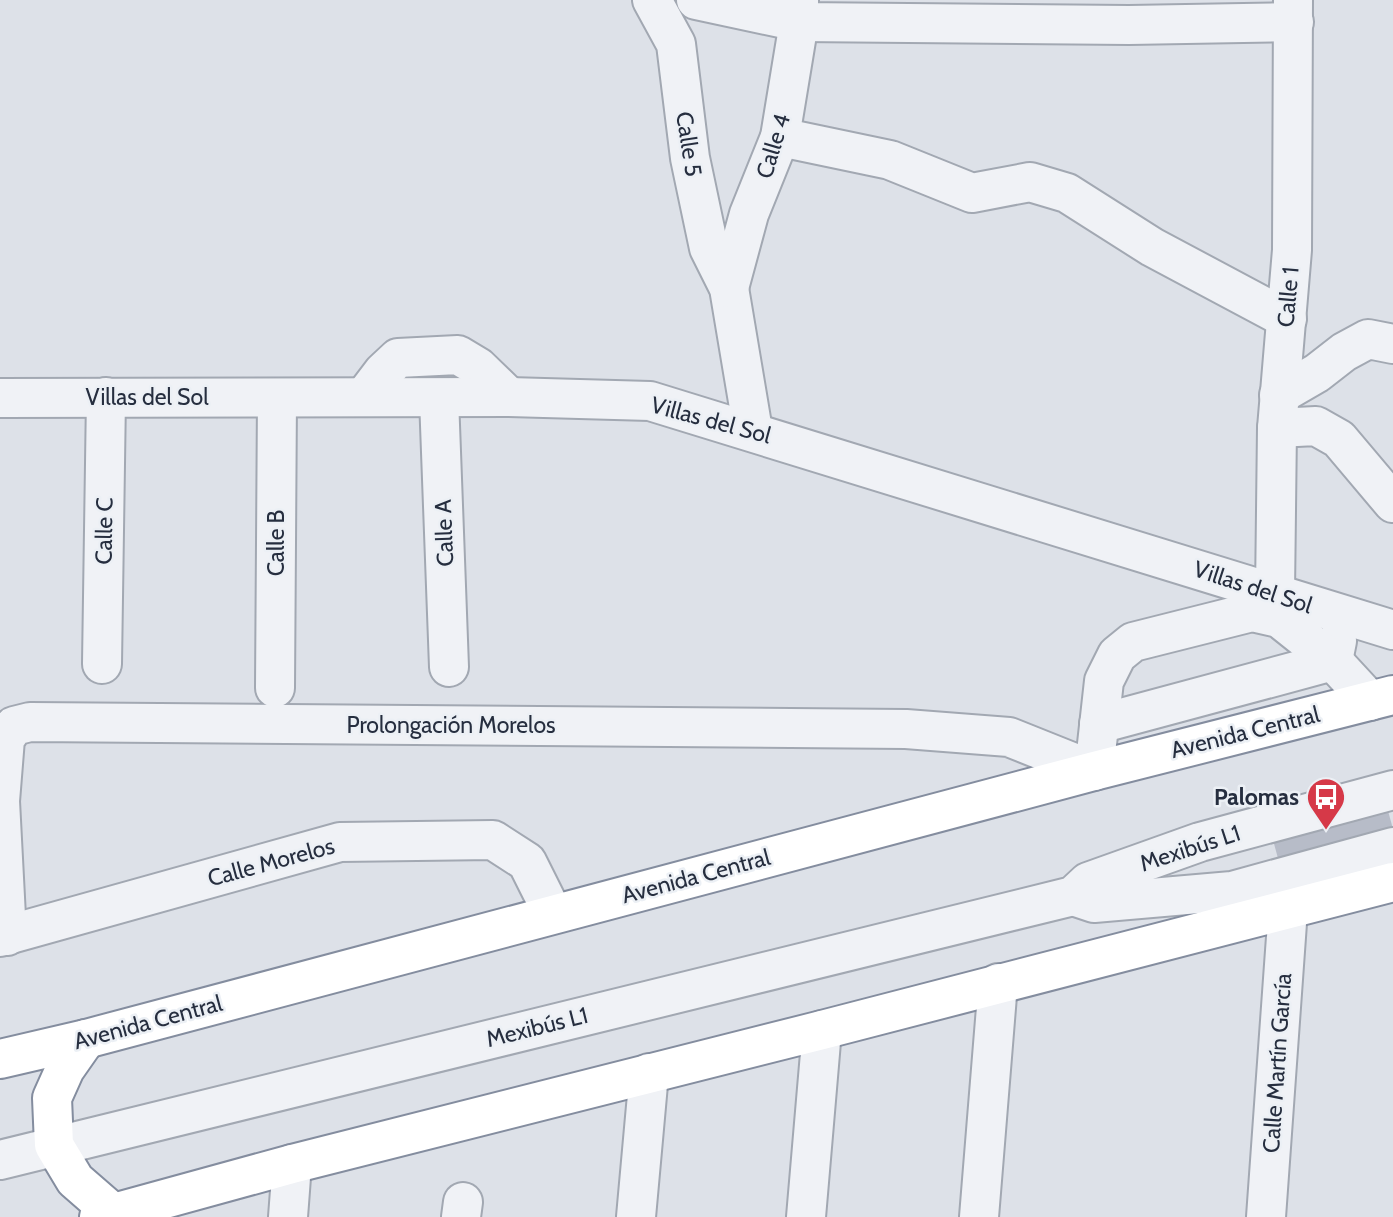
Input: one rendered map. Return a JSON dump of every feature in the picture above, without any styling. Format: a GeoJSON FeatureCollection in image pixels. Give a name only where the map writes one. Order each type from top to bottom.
{"type":"FeatureCollection","features":[{"type":"Feature","properties":{"kind":"highway","name":"Avenida Central"},"geometry":{"type":"LineString","coordinates":[[0,1059],[86,1039],[1094,771],[1382,698]]}},
{"type":"Feature","properties":{"kind":"highway"},"geometry":{"type":"LineString","coordinates":[[86,1039],[65,1069],[52,1098],[54,1145],[75,1180],[108,1216],[292,1164],[1393,882]]}},
{"type":"Feature","properties":{"kind":"street","name":"Calle 5"},"geometry":{"type":"LineString","coordinates":[[652,0],[676,44],[690,158],[709,248],[729,288]]}},
{"type":"Feature","properties":{"kind":"street"},"geometry":{"type":"LineString","coordinates":[[696,0],[799,11],[1293,11]]}},
{"type":"Feature","properties":{"kind":"street","name":"Calle 4"},"geometry":{"type":"LineString","coordinates":[[729,288],[749,214],[780,137],[799,11]]}},
{"type":"Feature","properties":{"kind":"street","name":"Calle 1"},"geometry":{"type":"LineString","coordinates":[[1275,593],[1278,412],[1292,250],[1293,11]]}},
{"type":"Feature","properties":{"kind":"street"},"geometry":{"type":"LineString","coordinates":[[780,137],[890,160],[972,193],[1030,182],[1067,193],[1152,247],[1287,319]]}},
{"type":"Feature","properties":{"kind":"street"},"geometry":{"type":"LineString","coordinates":[[729,288],[753,431]]}},
{"type":"Feature","properties":{"kind":"street"},"geometry":{"type":"LineString","coordinates":[[1393,344],[1368,339],[1344,352],[1317,373],[1278,412],[1316,426],[1339,439],[1393,503]]}},
{"type":"Feature","properties":{"kind":"street"},"geometry":{"type":"LineString","coordinates":[[364,397],[383,372],[398,358],[458,355],[478,367],[509,397]]}},
{"type":"Feature","properties":{"kind":"street","name":"Calle C"},"geometry":{"type":"LineString","coordinates":[[102,664],[106,397]]}},
{"type":"Feature","properties":{"kind":"street","name":"Villas del Sol"},"geometry":{"type":"LineString","coordinates":[[0,398],[509,397],[650,401],[1393,630]]}},
{"type":"Feature","properties":{"kind":"street","name":"Calle B"},"geometry":{"type":"LineString","coordinates":[[275,688],[277,398]]}},
{"type":"Feature","properties":{"kind":"street","name":"Calle A"},"geometry":{"type":"LineString","coordinates":[[439,398],[449,667]]}},
{"type":"Feature","properties":{"kind":"street"},"geometry":{"type":"LineString","coordinates":[[1094,771],[1104,681],[1116,655],[1133,642],[1252,612],[1279,618],[1382,698]]}},
{"type":"Feature","properties":{"kind":"street"},"geometry":{"type":"LineString","coordinates":[[1333,661],[1341,615]]}},
{"type":"Feature","properties":{"kind":"street"},"geometry":{"type":"LineString","coordinates":[[1099,724],[1333,661]]}},
{"type":"Feature","properties":{"kind":"street","name":"Prolongación Morelos"},"geometry":{"type":"LineString","coordinates":[[4,937],[0,801],[5,739],[14,726],[30,722],[906,729],[1009,737],[1094,771]]}},
{"type":"Feature","properties":{"kind":"street","name":"Mexibús L1"},"geometry":{"type":"LineString","coordinates":[[0,1160],[1073,896],[1088,882],[1200,842],[1393,790]]}},
{"type":"Feature","properties":{"kind":"street","name":"Calle Morelos"},"geometry":{"type":"LineString","coordinates":[[4,937],[340,842],[492,840],[527,862],[553,914]]}},
{"type":"Feature","properties":{"kind":"street","name":"Mexibús L1"},"geometry":{"type":"LineString","coordinates":[[1073,896],[1094,903],[1232,891],[1393,847]]}},
{"type":"Feature","properties":{"kind":"street","name":"Calle Martín García"},"geometry":{"type":"LineString","coordinates":[[1266,1217],[1288,909]]}},
{"type":"Feature","properties":{"kind":"street"},"geometry":{"type":"LineString","coordinates":[[979,1217],[998,984]]}},
{"type":"Feature","properties":{"kind":"street"},"geometry":{"type":"LineString","coordinates":[[806,1217],[822,1030]]}},
{"type":"Feature","properties":{"kind":"street"},"geometry":{"type":"LineString","coordinates":[[636,1217],[649,1073]]}},
{"type":"Feature","properties":{"kind":"street"},"geometry":{"type":"LineString","coordinates":[[288,1217],[292,1164]]}},
{"type":"Feature","properties":{"kind":"building"},"geometry":{"type":"Polygon","coordinates":[[[1385,800],[1393,829],[1279,862],[1270,829],[1385,800]]]}},
{"type":"Feature","properties":{"kind":"place","name":"Palomas"},"geometry":{"type":"Point","coordinates":[1326,831]}}]}
